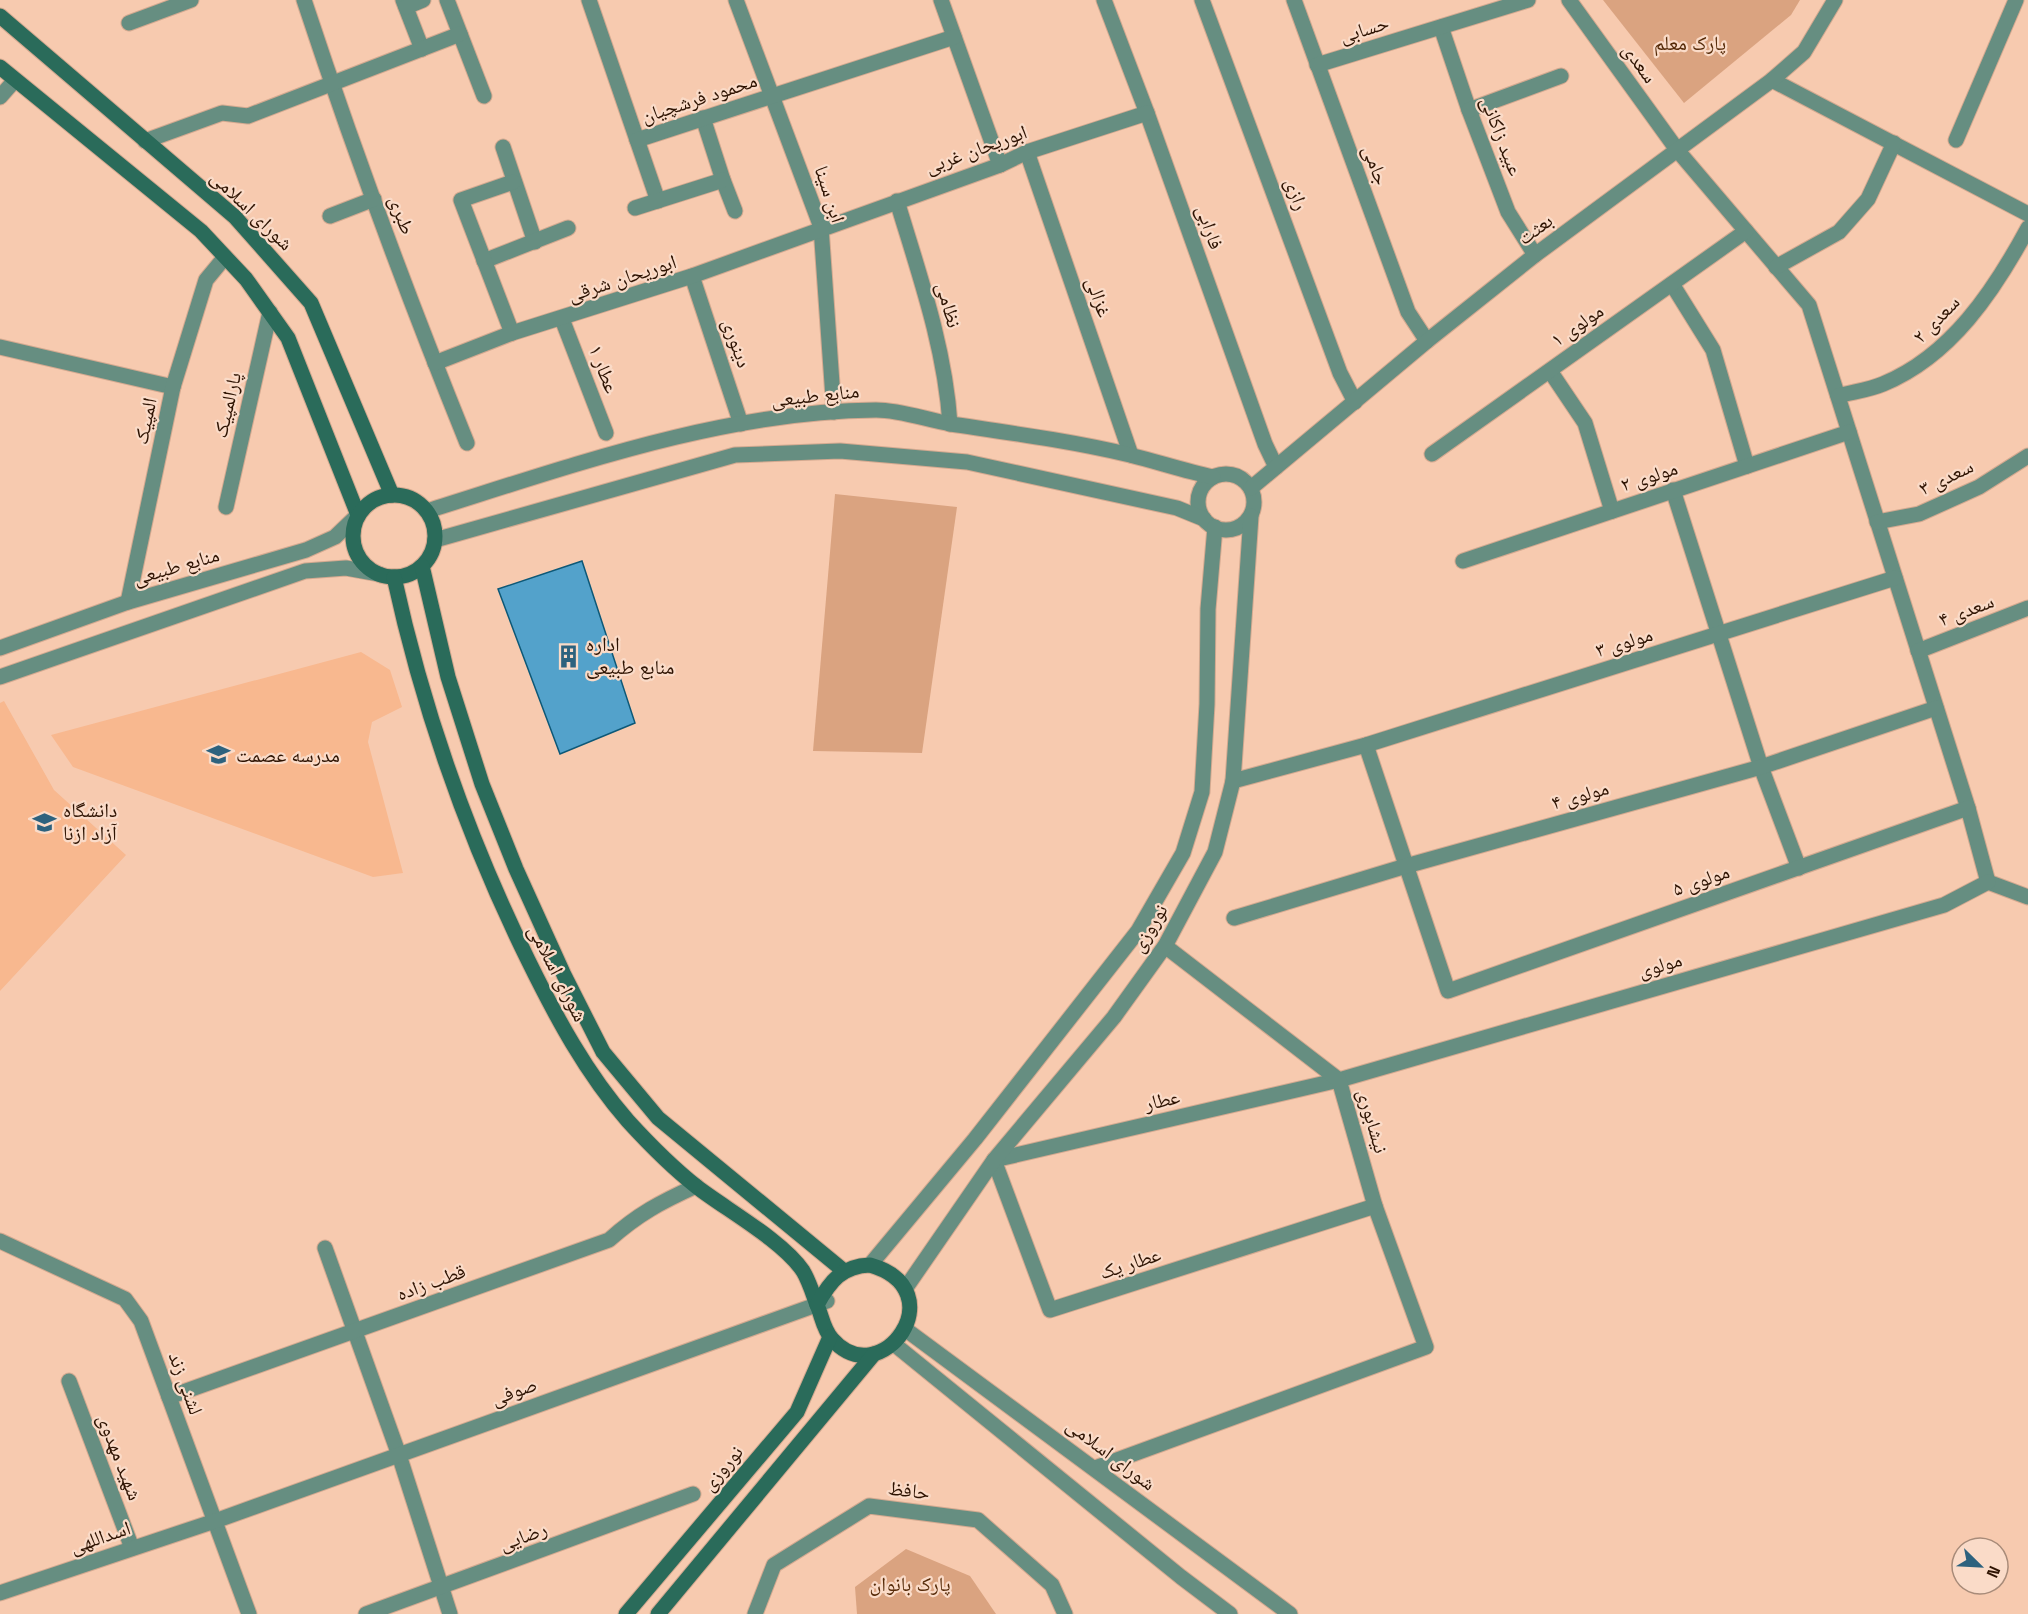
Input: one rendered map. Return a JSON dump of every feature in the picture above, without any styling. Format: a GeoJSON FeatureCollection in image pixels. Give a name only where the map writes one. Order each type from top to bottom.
{"type":"FeatureCollection","features":[{"type":"Feature","properties":{"kind":"main road","name":"شورای اسلامی"},"geometry":{"type":"LineString","coordinates":[[0,16],[235,217],[271,255],[311,303],[392,495]]}},
{"type":"Feature","properties":{"kind":"main road"},"geometry":{"type":"LineString","coordinates":[[0,67],[201,231],[246,279],[288,338],[358,515]]}},
{"type":"Feature","properties":{"kind":"main road"},"geometry":{"type":"LineString","coordinates":[[405,496],[417,502],[427,511],[432,520],[435,540],[433,550],[422,566],[404,576],[387,576],[367,567],[356,550],[354,529],[358,515],[367,505],[379,497],[405,496]]}},
{"type":"Feature","properties":{"kind":"main road","name":"شورای اسلامی"},"geometry":{"type":"LineString","coordinates":[[422,566],[448,677],[482,784],[525,890],[603,1052],[658,1118],[843,1271]]}},
{"type":"Feature","properties":{"kind":"main road","name":"شورای اسلامی"},"geometry":{"type":"LineString","coordinates":[[387,576],[451,783],[505,915],[560,1026],[594,1077],[628,1121],[696,1186],[776,1245],[803,1271],[822,1303]]}},
{"type":"Feature","properties":{"kind":"main road"},"geometry":{"type":"LineString","coordinates":[[658,1614],[874,1354],[894,1344],[906,1329],[910,1316],[905,1289],[891,1273],[870,1265],[856,1266],[843,1271],[833,1279],[822,1303],[830,1337],[850,1352],[874,1354]]}},
{"type":"Feature","properties":{"kind":"main road","name":"نوروزی"},"geometry":{"type":"LineString","coordinates":[[626,1614],[797,1412],[830,1337]]}},
{"type":"Feature","properties":{"kind":"street"},"geometry":{"type":"LineString","coordinates":[[129,23],[191,0]]}},
{"type":"Feature","properties":{"kind":"street","name":"طبری"},"geometry":{"type":"LineString","coordinates":[[304,0],[374,199],[467,443]]}},
{"type":"Feature","properties":{"kind":"street"},"geometry":{"type":"LineString","coordinates":[[422,49],[404,3],[423,0]]}},
{"type":"Feature","properties":{"kind":"street"},"geometry":{"type":"LineString","coordinates":[[447,0],[484,96]]}},
{"type":"Feature","properties":{"kind":"street"},"geometry":{"type":"LineString","coordinates":[[589,0],[658,201]]}},
{"type":"Feature","properties":{"kind":"street","name":"ابن سینا"},"geometry":{"type":"LineString","coordinates":[[736,0],[821,227],[834,412]]}},
{"type":"Feature","properties":{"kind":"street"},"geometry":{"type":"LineString","coordinates":[[941,0],[1000,165]]}},
{"type":"Feature","properties":{"kind":"street","name":"فارابی"},"geometry":{"type":"LineString","coordinates":[[1104,0],[1147,113],[1264,444],[1276,467]]}},
{"type":"Feature","properties":{"kind":"street","name":"رازی"},"geometry":{"type":"LineString","coordinates":[[1202,0],[1340,373],[1354,402]]}},
{"type":"Feature","properties":{"kind":"street","name":"جامی"},"geometry":{"type":"LineString","coordinates":[[1294,0],[1408,312],[1427,341]]}},
{"type":"Feature","properties":{"kind":"street","name":"حسابی"},"geometry":{"type":"LineString","coordinates":[[1317,65],[1528,0]]}},
{"type":"Feature","properties":{"kind":"street","name":"سعدی"},"geometry":{"type":"LineString","coordinates":[[1569,0],[1678,151],[1809,305],[1968,808],[1988,882]]}},
{"type":"Feature","properties":{"kind":"street","name":"بعثت"},"geometry":{"type":"LineString","coordinates":[[1251,488],[1427,341],[1535,255],[1772,80],[1804,52],[1835,0]]}},
{"type":"Feature","properties":{"kind":"street"},"geometry":{"type":"LineString","coordinates":[[1956,140],[2016,0]]}},
{"type":"Feature","properties":{"kind":"street","name":"عبید زاکانی"},"geometry":{"type":"LineString","coordinates":[[1441,27],[1469,110],[1508,212],[1535,255]]}},
{"type":"Feature","properties":{"kind":"street"},"geometry":{"type":"LineString","coordinates":[[145,141],[222,113],[248,116],[460,34]]}},
{"type":"Feature","properties":{"kind":"street","name":"محمود فرشچیان"},"geometry":{"type":"LineString","coordinates":[[638,140],[954,37]]}},
{"type":"Feature","properties":{"kind":"street"},"geometry":{"type":"LineString","coordinates":[[1469,110],[1561,76]]}},
{"type":"Feature","properties":{"kind":"street"},"geometry":{"type":"LineString","coordinates":[[0,97],[15,80]]}},
{"type":"Feature","properties":{"kind":"street"},"geometry":{"type":"LineString","coordinates":[[1772,80],[2028,214]]}},
{"type":"Feature","properties":{"kind":"street","name":"ابوریحان غربی"},"geometry":{"type":"LineString","coordinates":[[821,227],[1000,165],[1027,152],[1147,113]]}},
{"type":"Feature","properties":{"kind":"street"},"geometry":{"type":"LineString","coordinates":[[703,118],[735,211]]}},
{"type":"Feature","properties":{"kind":"street"},"geometry":{"type":"LineString","coordinates":[[1776,267],[1839,232],[1868,199],[1894,143]]}},
{"type":"Feature","properties":{"kind":"street"},"geometry":{"type":"LineString","coordinates":[[502,147],[535,242]]}},
{"type":"Feature","properties":{"kind":"street","name":"غزالی"},"geometry":{"type":"LineString","coordinates":[[1027,152],[1131,456]]}},
{"type":"Feature","properties":{"kind":"street"},"geometry":{"type":"LineString","coordinates":[[635,208],[723,180]]}},
{"type":"Feature","properties":{"kind":"street"},"geometry":{"type":"LineString","coordinates":[[512,333],[461,200],[513,182]]}},
{"type":"Feature","properties":{"kind":"street"},"geometry":{"type":"LineString","coordinates":[[330,216],[374,199]]}},
{"type":"Feature","properties":{"kind":"street","name":"نظامی"},"geometry":{"type":"LineString","coordinates":[[897,201],[934,326],[948,392],[950,424]]}},
{"type":"Feature","properties":{"kind":"street","name":"ابوریحان شرقی"},"geometry":{"type":"LineString","coordinates":[[435,363],[512,333],[692,276],[821,227]]}},
{"type":"Feature","properties":{"kind":"street"},"geometry":{"type":"LineString","coordinates":[[484,261],[568,228]]}},
{"type":"Feature","properties":{"kind":"street","name":"سعدی ۲"},"geometry":{"type":"LineString","coordinates":[[1838,396],[1882,385],[1912,369],[1960,329],[2006,269],[2028,228]]}},
{"type":"Feature","properties":{"kind":"street","name":"مولوی ۱"},"geometry":{"type":"LineString","coordinates":[[1432,454],[1746,231]]}},
{"type":"Feature","properties":{"kind":"street","name":"المپیک"},"geometry":{"type":"LineString","coordinates":[[128,602],[173,387],[206,280],[225,257]]}},
{"type":"Feature","properties":{"kind":"street","name":"دینوری"},"geometry":{"type":"LineString","coordinates":[[692,276],[741,424]]}},
{"type":"Feature","properties":{"kind":"street"},"geometry":{"type":"LineString","coordinates":[[1672,284],[1713,350],[1747,466]]}},
{"type":"Feature","properties":{"kind":"street","name":"پارالمپیک"},"geometry":{"type":"LineString","coordinates":[[226,507],[270,312]]}},
{"type":"Feature","properties":{"kind":"street","name":"عطار ۱"},"geometry":{"type":"LineString","coordinates":[[562,319],[606,433]]}},
{"type":"Feature","properties":{"kind":"street"},"geometry":{"type":"LineString","coordinates":[[0,347],[173,387]]}},
{"type":"Feature","properties":{"kind":"street"},"geometry":{"type":"LineString","coordinates":[[1550,370],[1585,423],[1612,511]]}},
{"type":"Feature","properties":{"kind":"street","name":"منابع طبیعی"},"geometry":{"type":"LineString","coordinates":[[427,511],[612,454],[741,424],[834,412],[879,410],[950,424],[1018,432],[1131,456],[1213,477]]}},
{"type":"Feature","properties":{"kind":"street","name":"مولوی ۲"},"geometry":{"type":"LineString","coordinates":[[1463,561],[1849,432]]}},
{"type":"Feature","properties":{"kind":"street"},"geometry":{"type":"LineString","coordinates":[[435,540],[735,455],[828,452],[967,462],[1166,505],[1209,523],[1228,530],[1241,526],[1251,516],[1254,506],[1251,488],[1244,479],[1234,474],[1223,473],[1213,477],[1204,485],[1199,496],[1199,508],[1209,523]]}},
{"type":"Feature","properties":{"kind":"street","name":"سعدی ۳"},"geometry":{"type":"LineString","coordinates":[[1877,522],[1919,514],[1979,487],[2028,456]]}},
{"type":"Feature","properties":{"kind":"street"},"geometry":{"type":"LineString","coordinates":[[1673,490],[1761,767],[1799,868]]}},
{"type":"Feature","properties":{"kind":"street","name":"منابع طبیعی"},"geometry":{"type":"LineString","coordinates":[[0,648],[128,602],[306,550],[335,537],[358,515]]}},
{"type":"Feature","properties":{"kind":"street","name":"نوروزی"},"geometry":{"type":"LineString","coordinates":[[905,1289],[994,1160],[1114,1017],[1165,946],[1215,852],[1233,781],[1251,516]]}},
{"type":"Feature","properties":{"kind":"street","name":"نوروزی"},"geometry":{"type":"LineString","coordinates":[[870,1265],[975,1139],[1138,931],[1183,853],[1202,792],[1207,704],[1209,523]]}},
{"type":"Feature","properties":{"kind":"street"},"geometry":{"type":"LineString","coordinates":[[0,676],[305,571],[346,568],[387,576]]}},
{"type":"Feature","properties":{"kind":"street","name":"مولوی ۳"},"geometry":{"type":"LineString","coordinates":[[1233,781],[1366,745],[1895,578]]}},
{"type":"Feature","properties":{"kind":"street","name":"سعدی ۴"},"geometry":{"type":"LineString","coordinates":[[1918,651],[2028,608]]}},
{"type":"Feature","properties":{"kind":"street","name":"مولوی ۴"},"geometry":{"type":"LineString","coordinates":[[1234,918],[1406,866],[1761,767],[1936,708]]}},
{"type":"Feature","properties":{"kind":"street"},"geometry":{"type":"LineString","coordinates":[[1366,745],[1406,866]]}},
{"type":"Feature","properties":{"kind":"street","name":"مولوی ۵"},"geometry":{"type":"LineString","coordinates":[[1406,866],[1448,991],[1968,808]]}},
{"type":"Feature","properties":{"kind":"street"},"geometry":{"type":"LineString","coordinates":[[1988,882],[2028,897]]}},
{"type":"Feature","properties":{"kind":"street","name":"مولوی"},"geometry":{"type":"LineString","coordinates":[[1339,1080],[1944,905],[1988,882]]}},
{"type":"Feature","properties":{"kind":"street","name":"نیشابوری"},"geometry":{"type":"LineString","coordinates":[[1095,1468],[1426,1347],[1375,1206],[1339,1080],[1165,946]]}},
{"type":"Feature","properties":{"kind":"street","name":"عطار"},"geometry":{"type":"LineString","coordinates":[[994,1160],[1339,1080]]}},
{"type":"Feature","properties":{"kind":"street","name":"عطار یک"},"geometry":{"type":"LineString","coordinates":[[994,1160],[1050,1311],[1375,1206]]}},
{"type":"Feature","properties":{"kind":"street","name":"قطب زاده"},"geometry":{"type":"LineString","coordinates":[[169,1397],[609,1240],[634,1217],[696,1186]]}},
{"type":"Feature","properties":{"kind":"street","name":"لشنی زند"},"geometry":{"type":"LineString","coordinates":[[0,1241],[125,1299],[141,1321],[249,1614]]}},
{"type":"Feature","properties":{"kind":"street"},"geometry":{"type":"LineString","coordinates":[[325,1248],[399,1455],[450,1614]]}},
{"type":"Feature","properties":{"kind":"street","name":"صوفی"},"geometry":{"type":"LineString","coordinates":[[215,1521],[822,1303]]}},
{"type":"Feature","properties":{"kind":"street","name":"شورای اسلامی"},"geometry":{"type":"LineString","coordinates":[[906,1329],[1290,1614]]}},
{"type":"Feature","properties":{"kind":"street"},"geometry":{"type":"LineString","coordinates":[[894,1344],[1181,1577],[1230,1614]]}},
{"type":"Feature","properties":{"kind":"street","name":"شهید مهدوی"},"geometry":{"type":"LineString","coordinates":[[69,1381],[132,1548]]}},
{"type":"Feature","properties":{"kind":"street","name":"رضایی"},"geometry":{"type":"LineString","coordinates":[[366,1614],[693,1494]]}},
{"type":"Feature","properties":{"kind":"street","name":"حافظ"},"geometry":{"type":"LineString","coordinates":[[755,1614],[774,1565],[869,1506],[978,1520],[1052,1585],[1065,1614]]}},
{"type":"Feature","properties":{"kind":"street","name":"اسداللهی"},"geometry":{"type":"LineString","coordinates":[[0,1593],[215,1521]]}},
{"type":"Feature","properties":{"kind":"shaded area","name":"مدرسه عصمت"},"geometry":{"type":"Polygon","coordinates":[[[361,652],[390,670],[402,707],[372,722],[368,742],[403,873],[373,877],[73,767],[51,735],[361,652]]]}},
{"type":"Feature","properties":{"kind":"shaded area","name":"دانشگاه آزاد ازنا"},"geometry":{"type":"Polygon","coordinates":[[[4,701],[54,790],[126,855],[0,991],[0,703],[4,701]]]}},
{"type":"Feature","properties":{"kind":"green space","name":"پارک معلم"},"geometry":{"type":"Polygon","coordinates":[[[1603,0],[1800,0],[1791,15],[1684,103],[1603,0]]]}},
{"type":"Feature","properties":{"kind":"green space"},"geometry":{"type":"Polygon","coordinates":[[[835,494],[957,507],[922,753],[813,751],[835,494]]]}},
{"type":"Feature","properties":{"kind":"green space","name":"پارک بانوان"},"geometry":{"type":"Polygon","coordinates":[[[906,1549],[970,1576],[996,1614],[857,1614],[855,1587],[906,1549]]]}},
{"type":"Feature","properties":{"kind":"building","name":"اداره منابع طبیعی"},"geometry":{"type":"Polygon","coordinates":[[[582,561],[635,723],[560,754],[498,589],[582,561]]]}},
{"type":"Feature","properties":{"kind":"place","name":"اداره منابع طبیعی"},"geometry":{"type":"Point","coordinates":[568,656]}},
{"type":"Feature","properties":{"kind":"place","name":"مدرسه عصمت"},"geometry":{"type":"Point","coordinates":[218,755]}},
{"type":"Feature","properties":{"kind":"place","name":"دانشگاه آزاد ازنا"},"geometry":{"type":"Point","coordinates":[45,822]}}]}
